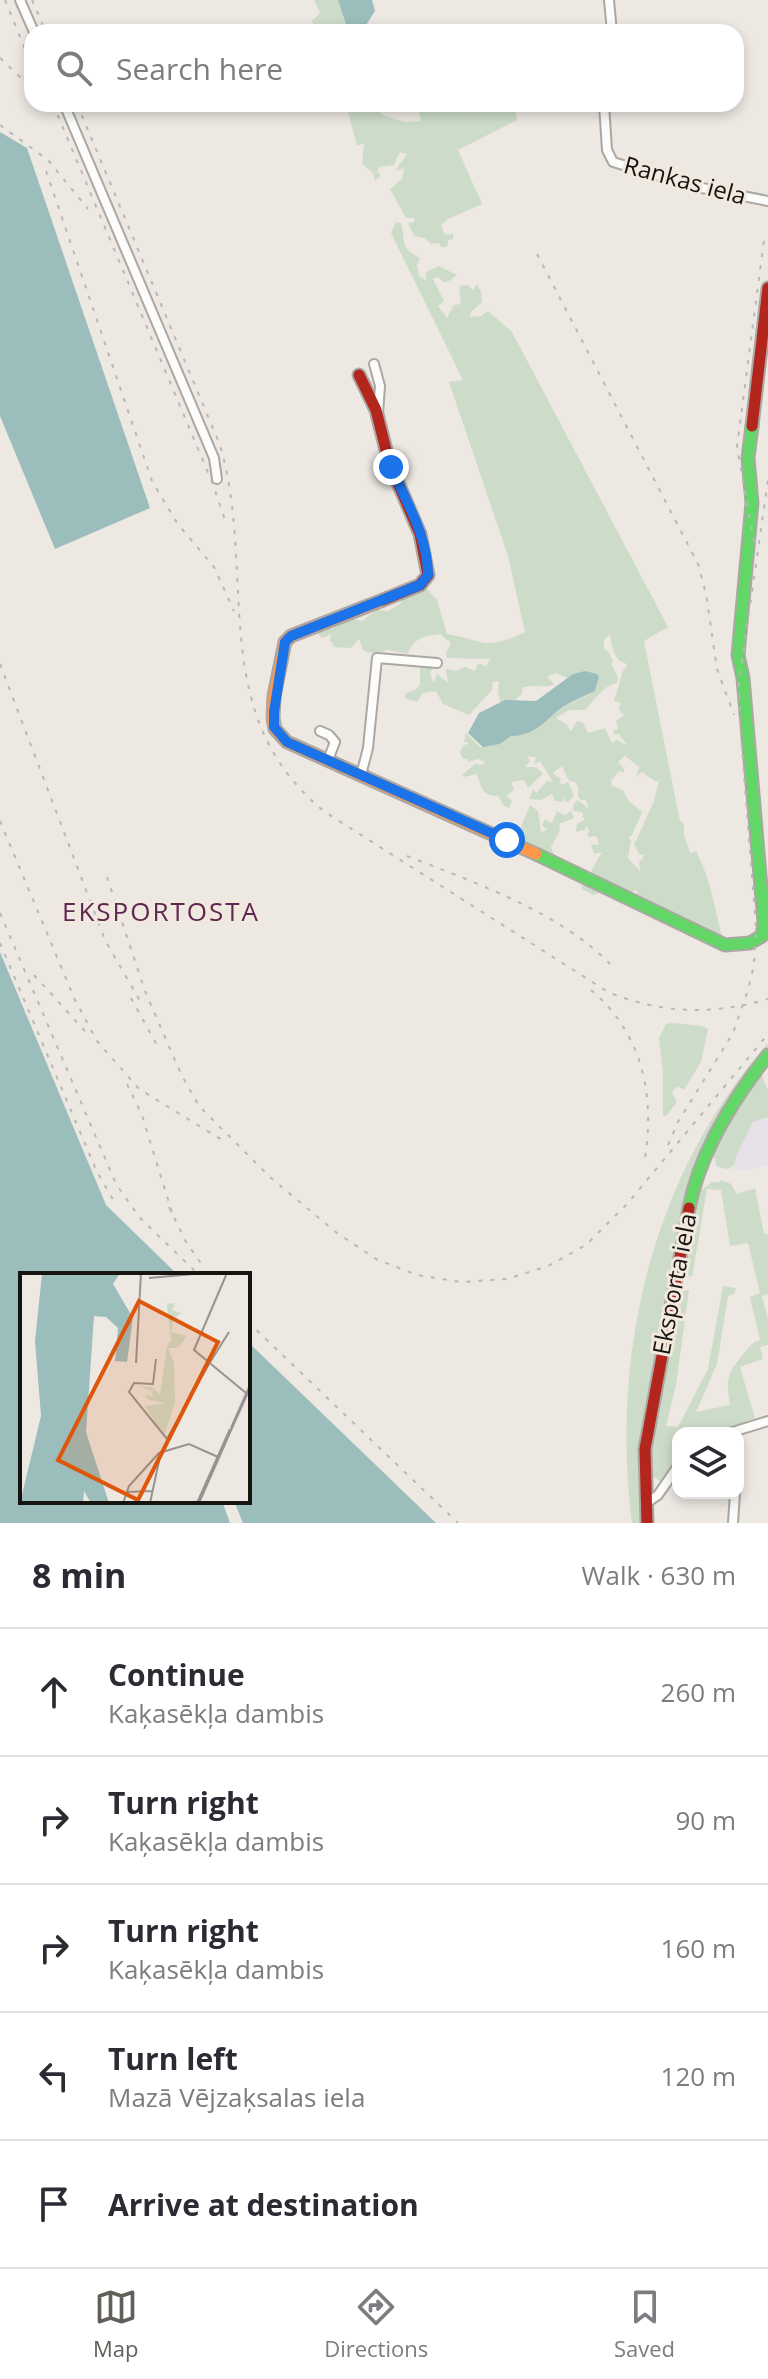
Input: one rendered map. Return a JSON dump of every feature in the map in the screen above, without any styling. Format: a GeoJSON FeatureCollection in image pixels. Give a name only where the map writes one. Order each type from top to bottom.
{"type":"FeatureCollection","features":[{"type":"Feature","properties":{"kind":"street"},"geometry":{"type":"LineString","coordinates":[[20,0],[30,24]]}},
{"type":"Feature","properties":{"kind":"street"},"geometry":{"type":"LineString","coordinates":[[609,0],[611,24]]}},
{"type":"Feature","properties":{"kind":"street"},"geometry":{"type":"LineString","coordinates":[[67,112],[214,458],[217,479]]}},
{"type":"Feature","properties":{"kind":"street","name":"Rankas iela"},"geometry":{"type":"LineString","coordinates":[[605,112],[607,150],[613,162],[697,187],[768,201]]}},
{"type":"Feature","properties":{"kind":"street"},"geometry":{"type":"LineString","coordinates":[[374,364],[380,386],[378,414],[381,439],[422,539],[428,560],[428,575],[420,585],[291,636],[285,642],[274,727],[287,742],[520,846],[725,945],[756,942],[764,936],[767,927],[761,898],[743,678],[738,655],[752,503],[748,458],[768,288]]}},
{"type":"Feature","properties":{"kind":"street"},"geometry":{"type":"LineString","coordinates":[[359,375],[378,414]]}},
{"type":"Feature","properties":{"kind":"street"},"geometry":{"type":"LineString","coordinates":[[361,775],[368,748],[377,658],[437,663]]}},
{"type":"Feature","properties":{"kind":"street"},"geometry":{"type":"LineString","coordinates":[[320,731],[335,742],[328,760]]}},
{"type":"Feature","properties":{"kind":"street","name":"Eksporta iela"},"geometry":{"type":"LineString","coordinates":[[647,1523],[645,1449],[691,1199],[729,1111],[766,1062]]}},
{"type":"Feature","properties":{"kind":"street"},"geometry":{"type":"LineString","coordinates":[[744,1428],[768,1421]]}},
{"type":"Feature","properties":{"kind":"street"},"geometry":{"type":"LineString","coordinates":[[645,1504],[658,1495],[672,1475]]}},
{"type":"Feature","properties":{"kind":"street"},"geometry":{"type":"LineString","coordinates":[[733,1523],[735,1499]]}},
{"type":"Feature","properties":{"kind":"shaded area"},"geometry":{"type":"Polygon","coordinates":[[[768,1117],[768,1165],[749,1170],[731,1169],[753,1122],[768,1117]]]}},
{"type":"Feature","properties":{"kind":"green space"},"geometry":{"type":"Polygon","coordinates":[[[314,0],[338,0],[346,24],[313,24],[312,21],[320,13],[314,0]]]}},
{"type":"Feature","properties":{"kind":"green space"},"geometry":{"type":"Polygon","coordinates":[[[348,112],[379,112],[405,122],[421,121],[419,112],[516,112],[517,120],[458,150],[482,204],[441,225],[445,235],[453,234],[447,247],[414,236],[408,223],[414,222],[414,218],[406,218],[390,189],[402,179],[404,168],[395,171],[407,154],[400,152],[394,165],[379,167],[377,172],[381,176],[375,181],[373,173],[362,164],[364,143],[357,146],[348,112]]]}},
{"type":"Feature","properties":{"kind":"green space"},"geometry":{"type":"Polygon","coordinates":[[[396,222],[401,223],[404,244],[420,258],[417,265],[419,276],[426,280],[426,272],[439,266],[457,275],[443,282],[438,277],[433,279],[444,301],[438,306],[447,318],[454,305],[461,304],[459,286],[467,285],[474,290],[476,284],[481,291],[482,302],[469,317],[481,316],[488,311],[512,332],[668,627],[644,641],[680,821],[684,824],[690,853],[696,851],[705,872],[722,936],[637,896],[637,890],[628,893],[604,883],[602,892],[593,895],[582,889],[582,880],[595,876],[591,871],[602,852],[594,854],[591,844],[599,845],[596,836],[587,835],[587,826],[576,832],[577,824],[584,820],[582,812],[573,811],[574,803],[578,800],[589,809],[586,800],[578,797],[578,787],[575,782],[569,781],[562,766],[553,773],[561,779],[559,782],[562,785],[568,782],[574,795],[568,803],[563,798],[563,802],[555,801],[552,794],[541,800],[529,799],[533,789],[536,793],[547,781],[553,782],[540,761],[534,764],[536,757],[527,756],[530,761],[525,767],[536,767],[543,774],[528,788],[524,780],[511,782],[514,790],[506,796],[512,801],[509,808],[498,796],[485,792],[476,774],[462,775],[475,764],[483,765],[485,762],[478,759],[468,762],[462,758],[460,752],[469,743],[464,742],[466,733],[480,747],[500,744],[511,735],[530,732],[559,710],[595,691],[599,678],[573,674],[567,678],[556,673],[547,677],[554,684],[522,688],[522,694],[515,700],[500,702],[499,681],[493,682],[492,690],[469,715],[443,704],[436,691],[423,693],[417,702],[405,698],[406,693],[420,685],[420,665],[433,666],[430,674],[434,683],[437,674],[448,683],[446,669],[456,671],[465,667],[475,671],[478,663],[486,666],[491,659],[447,658],[451,643],[440,634],[420,639],[407,654],[388,650],[373,654],[363,650],[359,639],[351,648],[334,647],[331,634],[322,638],[318,634],[319,629],[332,629],[350,618],[362,621],[376,610],[388,611],[401,603],[402,598],[426,588],[437,600],[447,634],[493,643],[525,632],[508,556],[449,382],[463,380],[391,233],[396,222]],[[610,634],[604,640],[604,649],[609,652],[613,662],[617,683],[603,690],[585,710],[569,710],[556,718],[571,731],[577,721],[583,723],[588,733],[605,728],[612,743],[616,740],[627,745],[613,730],[618,729],[616,721],[624,715],[618,709],[621,703],[614,701],[628,664],[616,657],[610,634]],[[625,756],[618,762],[624,773],[619,771],[611,781],[612,786],[623,790],[629,801],[642,812],[629,837],[628,858],[640,871],[639,861],[644,854],[640,855],[634,845],[654,801],[659,780],[656,782],[642,772],[636,777],[639,767],[625,756]]]}},
{"type":"Feature","properties":{"kind":"green space"},"geometry":{"type":"Polygon","coordinates":[[[530,805],[538,811],[541,832],[547,830],[542,825],[545,819],[552,823],[557,811],[565,815],[571,811],[574,818],[559,824],[560,830],[551,847],[554,855],[515,841],[530,805]]]}},
{"type":"Feature","properties":{"kind":"green space"},"geometry":{"type":"Polygon","coordinates":[[[666,1024],[708,1029],[701,1062],[684,1090],[677,1086],[672,1093],[677,1102],[663,1116],[659,1038],[666,1024]]]}},
{"type":"Feature","properties":{"kind":"green space"},"geometry":{"type":"Polygon","coordinates":[[[768,1043],[715,1129],[688,1193],[641,1461],[642,1523],[632,1523],[627,1459],[628,1394],[635,1330],[649,1268],[669,1207],[695,1149],[728,1094],[768,1043]]]}},
{"type":"Feature","properties":{"kind":"green space"},"geometry":{"type":"Polygon","coordinates":[[[762,1076],[768,1090],[768,1117],[753,1122],[735,1164],[727,1169],[717,1166],[712,1152],[756,1077],[762,1076]]]}},
{"type":"Feature","properties":{"kind":"green space"},"geometry":{"type":"Polygon","coordinates":[[[712,1182],[731,1184],[737,1194],[755,1188],[764,1234],[768,1234],[768,1294],[762,1296],[768,1319],[768,1345],[760,1347],[763,1359],[740,1367],[755,1418],[732,1427],[678,1427],[708,1369],[723,1286],[736,1288],[734,1294],[728,1296],[717,1364],[696,1412],[730,1405],[728,1381],[731,1371],[750,1346],[760,1340],[750,1297],[760,1293],[748,1243],[730,1246],[721,1190],[707,1189],[692,1277],[682,1275],[699,1192],[712,1182]]]}},
{"type":"Feature","properties":{"kind":"green space"},"geometry":{"type":"Polygon","coordinates":[[[689,1290],[676,1385],[666,1426],[678,1427],[672,1427],[672,1468],[662,1482],[651,1475],[653,1439],[680,1291],[689,1290]]]}},
{"type":"Feature","properties":{"kind":"water"},"geometry":{"type":"Polygon","coordinates":[[[338,0],[372,0],[375,11],[367,24],[346,24],[338,0]]]}},
{"type":"Feature","properties":{"kind":"water"},"geometry":{"type":"Polygon","coordinates":[[[0,132],[27,148],[150,508],[55,549],[0,416],[0,132]]]}},
{"type":"Feature","properties":{"kind":"water"},"geometry":{"type":"Polygon","coordinates":[[[585,671],[599,677],[595,691],[564,706],[530,732],[483,747],[468,733],[479,713],[505,700],[536,701],[573,674],[585,671]]]}},
{"type":"Feature","properties":{"kind":"water"},"geometry":{"type":"Polygon","coordinates":[[[0,952],[106,1205],[176,1273],[20,1273],[20,1503],[223,1503],[230,1523],[0,1523],[0,952]]]}},
{"type":"Feature","properties":{"kind":"water"},"geometry":{"type":"Polygon","coordinates":[[[250,1344],[436,1523],[243,1523],[235,1503],[250,1503],[250,1344]]]}},
{"type":"Feature","properties":{"kind":"railway"},"geometry":{"type":"LineString","coordinates":[[5,0],[24,46]]}},
{"type":"Feature","properties":{"kind":"railway"},"geometry":{"type":"LineString","coordinates":[[32,0],[42,24]]}},
{"type":"Feature","properties":{"kind":"railway"},"geometry":{"type":"LineString","coordinates":[[0,58],[24,80]]}},
{"type":"Feature","properties":{"kind":"railway"},"geometry":{"type":"LineString","coordinates":[[56,112],[212,482],[226,523]]}},
{"type":"Feature","properties":{"kind":"railway"},"geometry":{"type":"LineString","coordinates":[[80,112],[220,445],[230,494],[241,641],[249,687],[263,732],[287,773],[325,812],[608,992],[648,1005],[688,1010],[727,1008],[768,999]]}},
{"type":"Feature","properties":{"kind":"railway"},"geometry":{"type":"LineString","coordinates":[[0,125],[48,160],[88,209]]}},
{"type":"Feature","properties":{"kind":"railway"},"geometry":{"type":"LineString","coordinates":[[46,171],[152,481],[177,523],[214,567],[234,611]]}},
{"type":"Feature","properties":{"kind":"railway"},"geometry":{"type":"LineString","coordinates":[[754,542],[737,447],[764,240]]}},
{"type":"Feature","properties":{"kind":"railway"},"geometry":{"type":"LineString","coordinates":[[537,254],[698,564],[706,594],[717,669],[734,715]]}},
{"type":"Feature","properties":{"kind":"railway"},"geometry":{"type":"LineString","coordinates":[[668,1145],[678,1122],[733,1033],[754,965],[756,927],[739,683],[768,480]]}},
{"type":"Feature","properties":{"kind":"railway"},"geometry":{"type":"LineString","coordinates":[[0,664],[105,940],[143,1006]]}},
{"type":"Feature","properties":{"kind":"railway"},"geometry":{"type":"LineString","coordinates":[[0,821],[75,1000],[97,1041],[139,1089],[224,1141]]}},
{"type":"Feature","properties":{"kind":"railway"},"geometry":{"type":"LineString","coordinates":[[407,856],[488,888],[542,914],[567,929],[610,964]]}},
{"type":"Feature","properties":{"kind":"railway"},"geometry":{"type":"LineString","coordinates":[[107,877],[145,991],[181,1074],[199,1106],[271,1178],[337,1233],[376,1259],[417,1275],[461,1282],[507,1279],[548,1266],[586,1245],[628,1203],[768,1034]]}},
{"type":"Feature","properties":{"kind":"railway"},"geometry":{"type":"LineString","coordinates":[[0,913],[116,1184],[140,1218],[197,1273]]}},
{"type":"Feature","properties":{"kind":"railway"},"geometry":{"type":"LineString","coordinates":[[0,943],[97,1172],[115,1203]]}},
{"type":"Feature","properties":{"kind":"railway"},"geometry":{"type":"LineString","coordinates":[[34,975],[85,1031]]}},
{"type":"Feature","properties":{"kind":"railway"},"geometry":{"type":"LineString","coordinates":[[591,990],[622,1025],[641,1066],[648,1111],[645,1158]]}},
{"type":"Feature","properties":{"kind":"railway"},"geometry":{"type":"LineString","coordinates":[[131,998],[158,1047]]}},
{"type":"Feature","properties":{"kind":"railway"},"geometry":{"type":"LineString","coordinates":[[127,1084],[142,1115],[173,1216]]}},
{"type":"Feature","properties":{"kind":"railway"},"geometry":{"type":"LineString","coordinates":[[169,1207],[186,1242],[205,1269]]}},
{"type":"Feature","properties":{"kind":"railway"},"geometry":{"type":"LineString","coordinates":[[250,1324],[458,1523]]}},
{"type":"Feature","properties":{"kind":"traffic: fast"},"geometry":{"type":"LineString","coordinates":[[536,854],[725,945],[750,943],[762,936],[764,922],[743,678],[738,655],[752,503],[748,458],[752,426]]}},
{"type":"Feature","properties":{"kind":"traffic: fast"},"geometry":{"type":"LineString","coordinates":[[689,1208],[701,1167],[720,1127],[768,1055]]}},
{"type":"Feature","properties":{"kind":"traffic: slow"},"geometry":{"type":"LineString","coordinates":[[383,600],[291,636],[285,642],[274,696],[275,729],[287,742],[536,854]]}},
{"type":"Feature","properties":{"kind":"traffic: jam"},"geometry":{"type":"LineString","coordinates":[[752,426],[768,288]]}},
{"type":"Feature","properties":{"kind":"traffic: jam"},"geometry":{"type":"LineString","coordinates":[[359,375],[376,410],[389,462],[420,534],[428,575],[420,585],[383,600]]}},
{"type":"Feature","properties":{"kind":"traffic: jam"},"geometry":{"type":"LineString","coordinates":[[647,1523],[645,1449],[689,1208]]}},
{"type":"Feature","properties":{"kind":"district","name":"EKSPORTOSTA"},"geometry":{"type":"Point","coordinates":[161,912]}},
{"type":"Feature","properties":{"kind":"route"},"geometry":{"type":"LineString","coordinates":[[391,467],[422,539],[428,560],[425,582],[363,610],[291,636],[285,642],[277,682],[274,727],[287,742],[507,840]]}}]}
